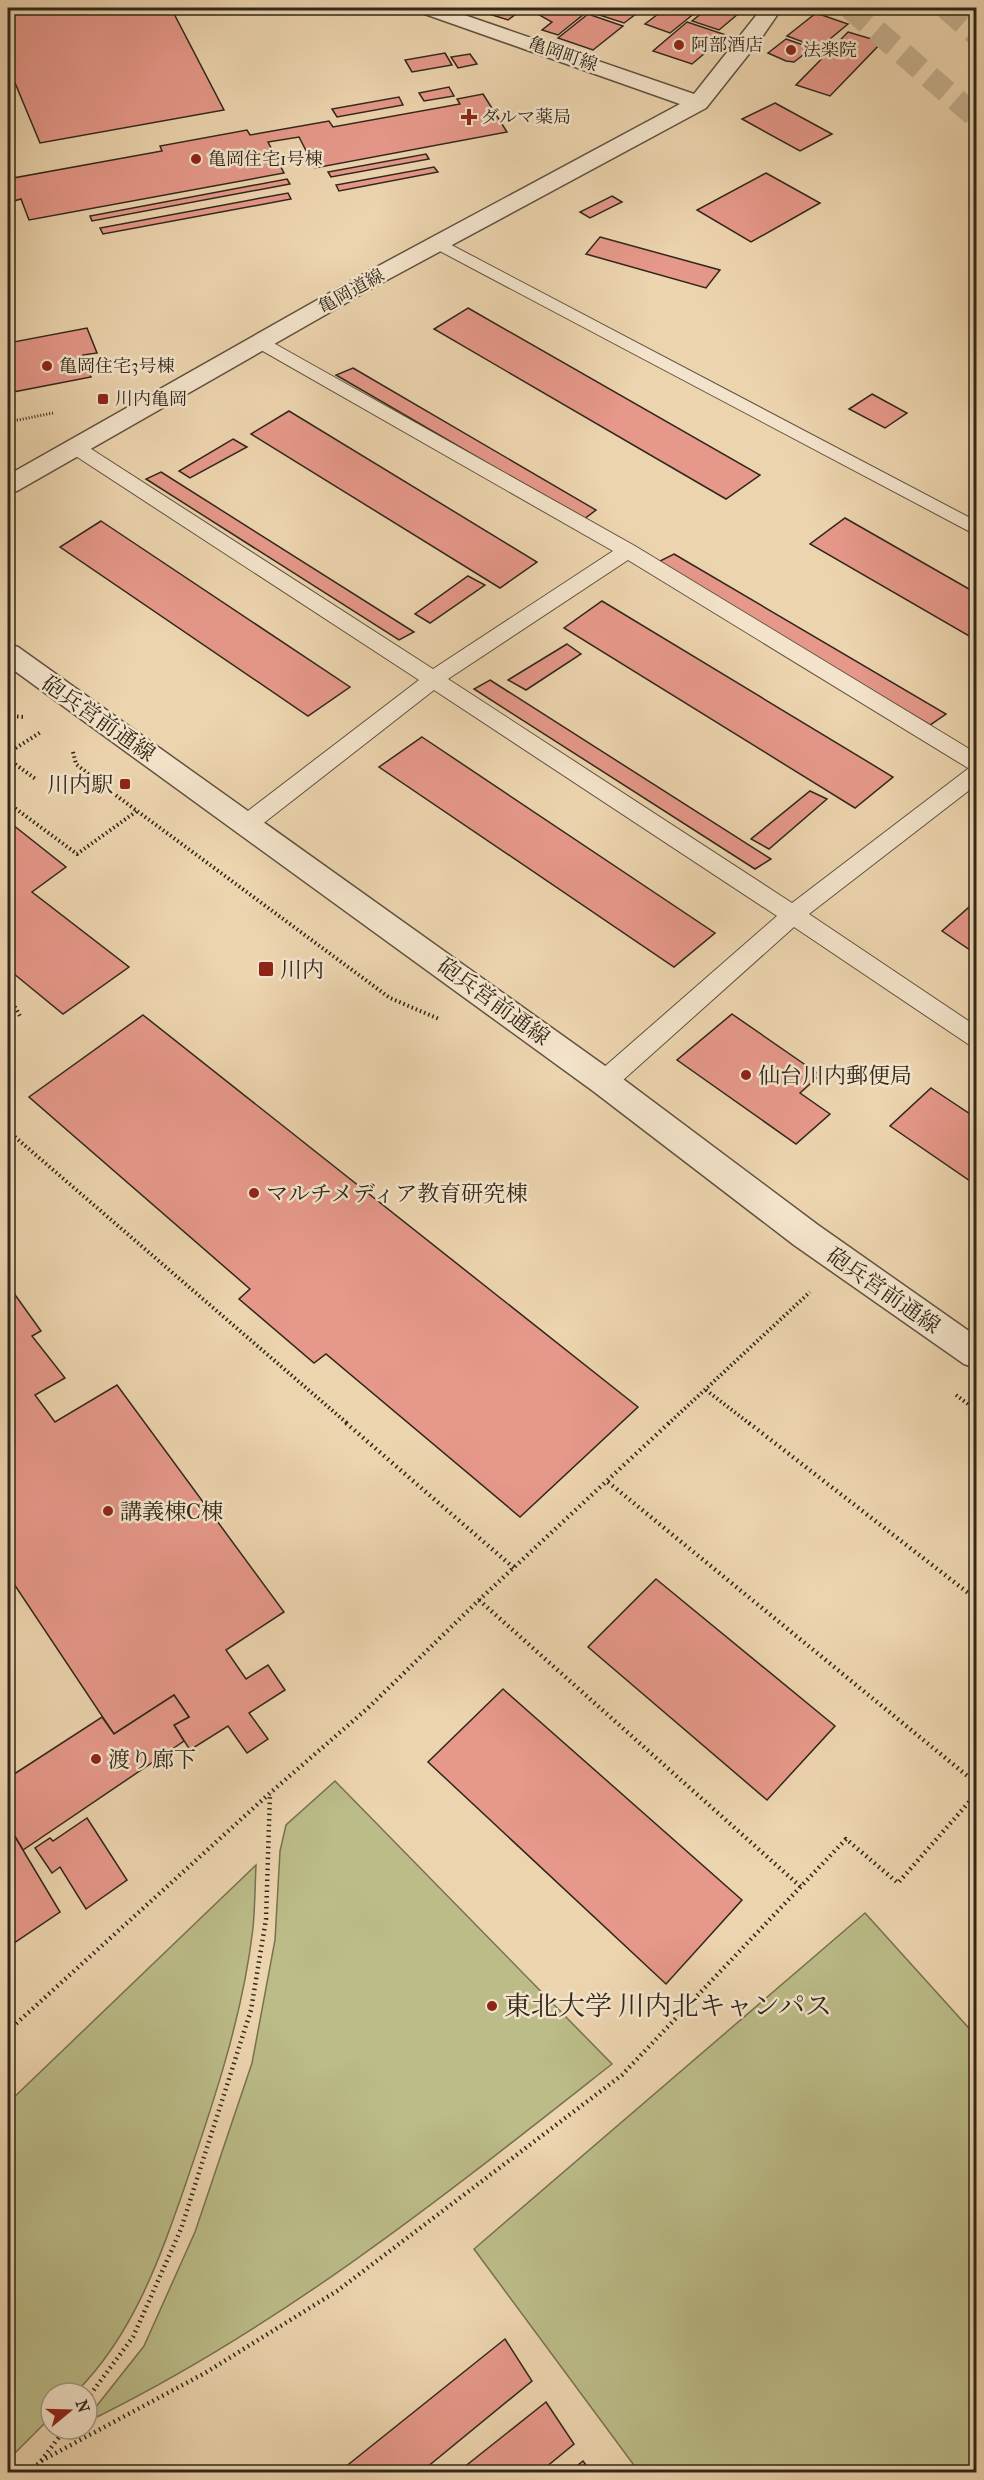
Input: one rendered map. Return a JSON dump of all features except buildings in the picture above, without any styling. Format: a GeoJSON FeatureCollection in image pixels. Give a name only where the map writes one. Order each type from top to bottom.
{"type":"FeatureCollection","features":[{"type":"Feature","properties":{"kind":"street","name":"亀岡町線"},"geometry":{"type":"LineString","coordinates":[[426,8],[698,103]]}},
{"type":"Feature","properties":{"kind":"street"},"geometry":{"type":"LineString","coordinates":[[698,103],[753,36],[772,8]]}},
{"type":"Feature","properties":{"kind":"street","name":"亀岡道線"},"geometry":{"type":"LineString","coordinates":[[8,485],[366,282],[698,103]]}},
{"type":"Feature","properties":{"kind":"street","name":"砲兵営前通線"},"geometry":{"type":"LineString","coordinates":[[8,653],[248,823],[604,1082],[806,1235],[976,1354]]}},
{"type":"Feature","properties":{"kind":"lane"},"geometry":{"type":"LineString","coordinates":[[440,244],[976,529]]}},
{"type":"Feature","properties":{"kind":"lane"},"geometry":{"type":"LineString","coordinates":[[261,342],[628,551],[976,763]]}},
{"type":"Feature","properties":{"kind":"lane"},"geometry":{"type":"LineString","coordinates":[[75,447],[435,678],[795,914],[976,1038]]}},
{"type":"Feature","properties":{"kind":"lane"},"geometry":{"type":"LineString","coordinates":[[248,823],[435,678],[628,551]]}},
{"type":"Feature","properties":{"kind":"lane"},"geometry":{"type":"LineString","coordinates":[[604,1082],[795,914],[976,774]]}},
{"type":"Feature","properties":{"kind":"path"},"geometry":{"type":"LineString","coordinates":[[8,422],[63,411]]}},
{"type":"Feature","properties":{"kind":"path"},"geometry":{"type":"LineString","coordinates":[[8,753],[41,732]]}},
{"type":"Feature","properties":{"kind":"path"},"geometry":{"type":"LineString","coordinates":[[8,759],[37,780]]}},
{"type":"Feature","properties":{"kind":"path"},"geometry":{"type":"LineString","coordinates":[[8,803],[77,854],[137,811]]}},
{"type":"Feature","properties":{"kind":"path"},"geometry":{"type":"LineString","coordinates":[[8,999],[21,1018]]}},
{"type":"Feature","properties":{"kind":"path"},"geometry":{"type":"LineString","coordinates":[[8,1009],[14,1005]]}},
{"type":"Feature","properties":{"kind":"path"},"geometry":{"type":"LineString","coordinates":[[8,1131],[514,1568]]}},
{"type":"Feature","properties":{"kind":"path"},"geometry":{"type":"LineString","coordinates":[[8,2031],[270,1792],[368,1708],[479,1600],[609,1482],[813,1289]]}},
{"type":"Feature","properties":{"kind":"path"},"geometry":{"type":"LineString","coordinates":[[706,1390],[976,1599]]}},
{"type":"Feature","properties":{"kind":"path"},"geometry":{"type":"LineString","coordinates":[[609,1482],[976,1783]]}},
{"type":"Feature","properties":{"kind":"path"},"geometry":{"type":"LineString","coordinates":[[479,1600],[801,1887]]}},
{"type":"Feature","properties":{"kind":"path"},"geometry":{"type":"LineString","coordinates":[[99,2383],[133,2337],[181,2229],[212,2141],[250,2010],[266,1919],[270,1792]]}},
{"type":"Feature","properties":{"kind":"path"},"geometry":{"type":"LineString","coordinates":[[41,2461],[205,2373],[327,2298],[622,2075],[846,1839],[898,1883],[976,1794]]}},
{"type":"Feature","properties":{"kind":"path"},"geometry":{"type":"LineString","coordinates":[[29,2472],[41,2461],[56,2441]]}},
{"type":"Feature","properties":{"kind":"green space"},"geometry":{"type":"Polygon","coordinates":[[[335,1781],[612,2064],[364,2254],[234,2341],[99,2416],[99,2403],[144,2346],[195,2232],[252,2063],[275,1940],[280,1851],[286,1825],[335,1781]]]}},
{"type":"Feature","properties":{"kind":"green space"},"geometry":{"type":"Polygon","coordinates":[[[256,1865],[253,1928],[235,2025],[207,2121],[155,2267],[129,2321],[113,2347],[86,2381],[39,2381],[39,2429],[8,2460],[8,2103],[256,1865]]]}},
{"type":"Feature","properties":{"kind":"green space"},"geometry":{"type":"Polygon","coordinates":[[[865,1913],[976,2036],[976,2472],[639,2472],[474,2249],[865,1913]]]}},
{"type":"Feature","properties":{"kind":"tunnel"},"geometry":{"type":"LineString","coordinates":[[850,8],[976,117]]}},
{"type":"Feature","properties":{"kind":"tunnel"},"geometry":{"type":"LineString","coordinates":[[946,8],[976,34]]}},
{"type":"Feature","properties":{"kind":"place","name":"阿部酒店"},"geometry":{"type":"Point","coordinates":[679,45]}},
{"type":"Feature","properties":{"kind":"place","name":"法楽院"},"geometry":{"type":"Point","coordinates":[791,50]}},
{"type":"Feature","properties":{"kind":"place","name":"ダルマ薬局"},"geometry":{"type":"Point","coordinates":[469,117]}},
{"type":"Feature","properties":{"kind":"place","name":"亀岡住宅1号棟"},"geometry":{"type":"Point","coordinates":[196,159]}},
{"type":"Feature","properties":{"kind":"place","name":"亀岡住宅3号棟"},"geometry":{"type":"Point","coordinates":[47,366]}},
{"type":"Feature","properties":{"kind":"place","name":"川内亀岡"},"geometry":{"type":"Point","coordinates":[103,399]}},
{"type":"Feature","properties":{"kind":"place","name":"川内駅"},"geometry":{"type":"Point","coordinates":[125,784]}},
{"type":"Feature","properties":{"kind":"place","name":"川内"},"geometry":{"type":"Point","coordinates":[266,969]}},
{"type":"Feature","properties":{"kind":"place","name":"仙台川内郵便局"},"geometry":{"type":"Point","coordinates":[746,1075]}},
{"type":"Feature","properties":{"kind":"place","name":"マルチメディア教育研究棟"},"geometry":{"type":"Point","coordinates":[254,1193]}},
{"type":"Feature","properties":{"kind":"place","name":"講義棟C棟"},"geometry":{"type":"Point","coordinates":[108,1511]}},
{"type":"Feature","properties":{"kind":"place","name":"渡り廊下"},"geometry":{"type":"Point","coordinates":[96,1759]}},
{"type":"Feature","properties":{"kind":"place","name":"東北大学 川内北キャンパス"},"geometry":{"type":"Point","coordinates":[492,2006]}}]}
